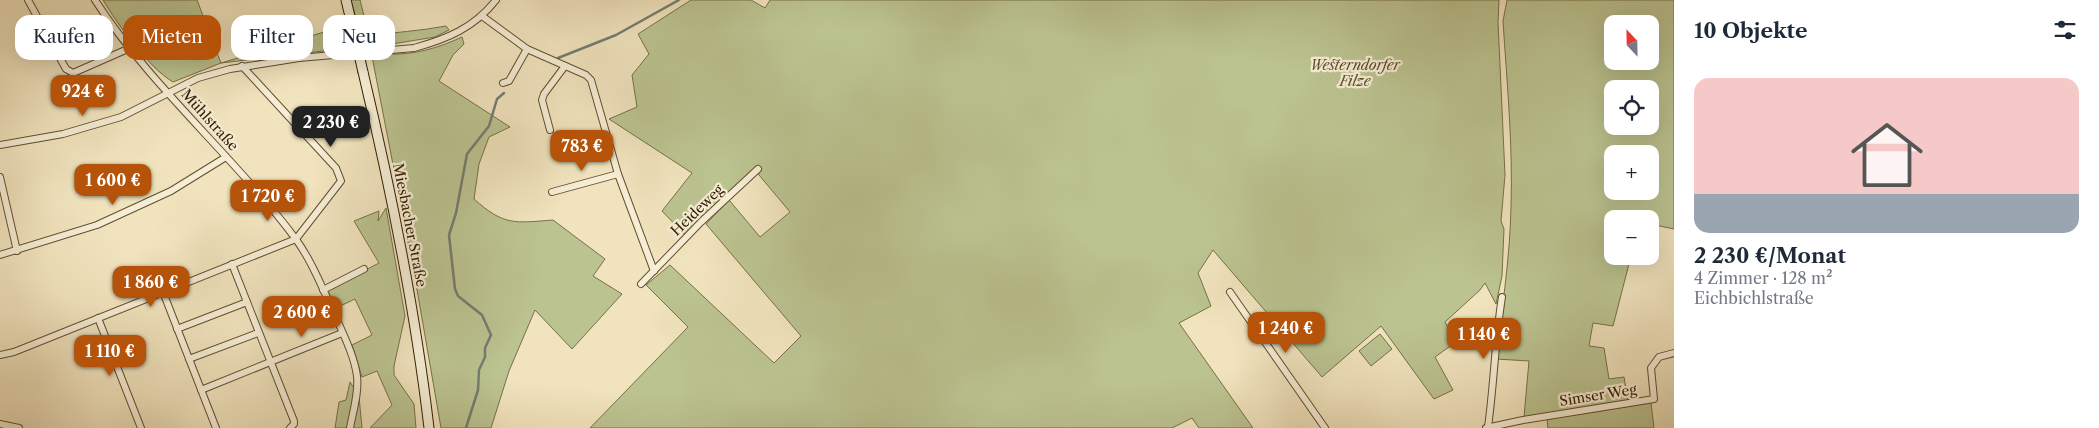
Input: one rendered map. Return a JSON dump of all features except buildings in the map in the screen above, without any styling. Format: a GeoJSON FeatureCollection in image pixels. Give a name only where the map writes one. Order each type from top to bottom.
{"type":"FeatureCollection","features":[{"type":"Feature","properties":{"kind":"main road","name":"Miesbacher Straße"},"geometry":{"type":"LineString","coordinates":[[346,0],[364,72],[398,229],[429,428]]}},
{"type":"Feature","properties":{"kind":"street"},"geometry":{"type":"LineString","coordinates":[[28,0],[66,70],[73,73],[123,51]]}},
{"type":"Feature","properties":{"kind":"street","name":"Mühlstraße"},"geometry":{"type":"LineString","coordinates":[[95,0],[123,38]]}},
{"type":"Feature","properties":{"kind":"street"},"geometry":{"type":"LineString","coordinates":[[0,146],[63,134],[121,117],[198,78],[242,66],[299,58],[414,48],[437,42],[459,32],[482,16],[496,0]]}},
{"type":"Feature","properties":{"kind":"street"},"geometry":{"type":"LineString","coordinates":[[482,16],[527,48],[586,75],[592,80],[618,174],[654,271]]}},
{"type":"Feature","properties":{"kind":"street"},"geometry":{"type":"LineString","coordinates":[[503,84],[509,81],[527,48]]}},
{"type":"Feature","properties":{"kind":"street","name":"Mühlstraße"},"geometry":{"type":"LineString","coordinates":[[140,60],[296,239],[323,290],[350,350],[357,375],[358,388],[350,428]]}},
{"type":"Feature","properties":{"kind":"street"},"geometry":{"type":"LineString","coordinates":[[0,355],[14,352],[296,239],[341,181],[336,168],[242,66]]}},
{"type":"Feature","properties":{"kind":"street"},"geometry":{"type":"LineString","coordinates":[[550,130],[542,100],[544,94],[565,66]]}},
{"type":"Feature","properties":{"kind":"street"},"geometry":{"type":"LineString","coordinates":[[0,255],[96,225],[171,190],[226,157]]}},
{"type":"Feature","properties":{"kind":"street","name":"Heideweg"},"geometry":{"type":"LineString","coordinates":[[641,284],[701,222],[758,169]]}},
{"type":"Feature","properties":{"kind":"street"},"geometry":{"type":"LineString","coordinates":[[552,192],[618,174]]}},
{"type":"Feature","properties":{"kind":"street"},"geometry":{"type":"LineString","coordinates":[[0,177],[17,251]]}},
{"type":"Feature","properties":{"kind":"street"},"geometry":{"type":"LineString","coordinates":[[232,264],[270,364],[294,420],[294,424],[290,428]]}},
{"type":"Feature","properties":{"kind":"street"},"geometry":{"type":"LineString","coordinates":[[323,290],[364,269]]}},
{"type":"Feature","properties":{"kind":"street"},"geometry":{"type":"LineString","coordinates":[[163,292],[216,428]]}},
{"type":"Feature","properties":{"kind":"street"},"geometry":{"type":"LineString","coordinates":[[1230,292],[1325,428]]}},
{"type":"Feature","properties":{"kind":"street"},"geometry":{"type":"LineString","coordinates":[[1487,428],[1492,393],[1497,326],[1502,297]]}},
{"type":"Feature","properties":{"kind":"street"},"geometry":{"type":"LineString","coordinates":[[177,329],[247,302]]}},
{"type":"Feature","properties":{"kind":"street"},"geometry":{"type":"LineString","coordinates":[[98,318],[141,428]]}},
{"type":"Feature","properties":{"kind":"street"},"geometry":{"type":"LineString","coordinates":[[189,360],[258,333]]}},
{"type":"Feature","properties":{"kind":"street"},"geometry":{"type":"LineString","coordinates":[[202,390],[270,364],[342,333]]}},
{"type":"Feature","properties":{"kind":"street","name":"Simser Weg"},"geometry":{"type":"LineString","coordinates":[[1487,428],[1654,399],[1651,368],[1659,357],[1674,353]]}},
{"type":"Feature","properties":{"kind":"street"},"geometry":{"type":"LineString","coordinates":[[0,424],[19,428]]}},
{"type":"Feature","properties":{"kind":"green space"},"geometry":{"type":"Polygon","coordinates":[[[103,0],[197,0],[203,15],[123,15],[123,30],[103,0]]]}},
{"type":"Feature","properties":{"kind":"green space"},"geometry":{"type":"Polygon","coordinates":[[[351,0],[360,0],[364,15],[355,15],[351,0]]]}},
{"type":"Feature","properties":{"kind":"green space","name":"Westerndorfer Filze"},"geometry":{"type":"Polygon","coordinates":[[[691,0],[751,0],[765,8],[770,0],[1499,0],[1498,22],[1505,175],[1501,221],[1504,229],[1502,276],[1496,304],[1485,283],[1480,290],[1445,322],[1456,342],[1435,357],[1453,390],[1434,399],[1381,326],[1322,377],[1213,250],[1198,273],[1211,306],[1179,323],[1253,428],[1199,428],[1192,418],[1172,428],[590,428],[688,327],[646,285],[670,265],[774,363],[801,336],[706,224],[729,200],[760,237],[790,212],[759,175],[757,168],[686,236],[662,211],[692,173],[609,119],[637,107],[632,75],[649,54],[638,34],[691,0]]]}},
{"type":"Feature","properties":{"kind":"green space"},"geometry":{"type":"Polygon","coordinates":[[[1507,0],[1674,0],[1674,229],[1659,226],[1659,210],[1604,210],[1604,265],[1629,265],[1613,326],[1593,323],[1589,346],[1604,348],[1609,379],[1624,377],[1628,400],[1524,417],[1529,361],[1496,359],[1510,226],[1510,137],[1503,21],[1507,0]]]}},
{"type":"Feature","properties":{"kind":"green space"},"geometry":{"type":"Polygon","coordinates":[[[446,26],[449,30],[435,37],[395,44],[395,33],[446,26]]]}},
{"type":"Feature","properties":{"kind":"green space"},"geometry":{"type":"Polygon","coordinates":[[[323,32],[323,51],[313,52],[313,35],[323,32]]]}},
{"type":"Feature","properties":{"kind":"green space"},"geometry":{"type":"Polygon","coordinates":[[[462,37],[464,44],[453,55],[439,81],[510,127],[489,137],[479,164],[474,199],[494,214],[511,221],[553,220],[605,259],[593,276],[622,294],[572,349],[535,310],[509,371],[491,428],[441,428],[415,278],[373,60],[395,60],[395,54],[426,50],[462,37]]]}},
{"type":"Feature","properties":{"kind":"green space"},"geometry":{"type":"Polygon","coordinates":[[[148,60],[220,60],[221,63],[173,82],[148,60]]]}},
{"type":"Feature","properties":{"kind":"green space"},"geometry":{"type":"Polygon","coordinates":[[[231,60],[247,60],[221,63],[231,60]]]}},
{"type":"Feature","properties":{"kind":"green space"},"geometry":{"type":"Polygon","coordinates":[[[386,208],[405,316],[394,366],[394,375],[414,404],[416,428],[370,428],[392,405],[377,371],[362,377],[352,345],[372,335],[355,299],[336,308],[327,290],[379,263],[354,221],[379,211],[378,221],[386,208]]]}},
{"type":"Feature","properties":{"kind":"green space"},"geometry":{"type":"Polygon","coordinates":[[[1380,334],[1392,349],[1371,366],[1359,351],[1380,334]]]}},
{"type":"Feature","properties":{"kind":"green space"},"geometry":{"type":"Polygon","coordinates":[[[350,382],[359,396],[362,428],[335,428],[339,402],[346,400],[350,382]]]}},
{"type":"Feature","properties":{"kind":"green space"},"geometry":{"type":"Polygon","coordinates":[[[1651,403],[1654,428],[1548,428],[1547,419],[1651,403]]]}},
{"type":"Feature","properties":{"kind":"waterway"},"geometry":{"type":"LineString","coordinates":[[558,58],[616,35],[679,0]]}},
{"type":"Feature","properties":{"kind":"waterway"},"geometry":{"type":"LineString","coordinates":[[466,428],[478,390],[479,370],[491,335],[482,315],[458,296],[455,289],[449,235],[456,213],[467,154],[489,126],[497,99],[504,93]]}}]}
